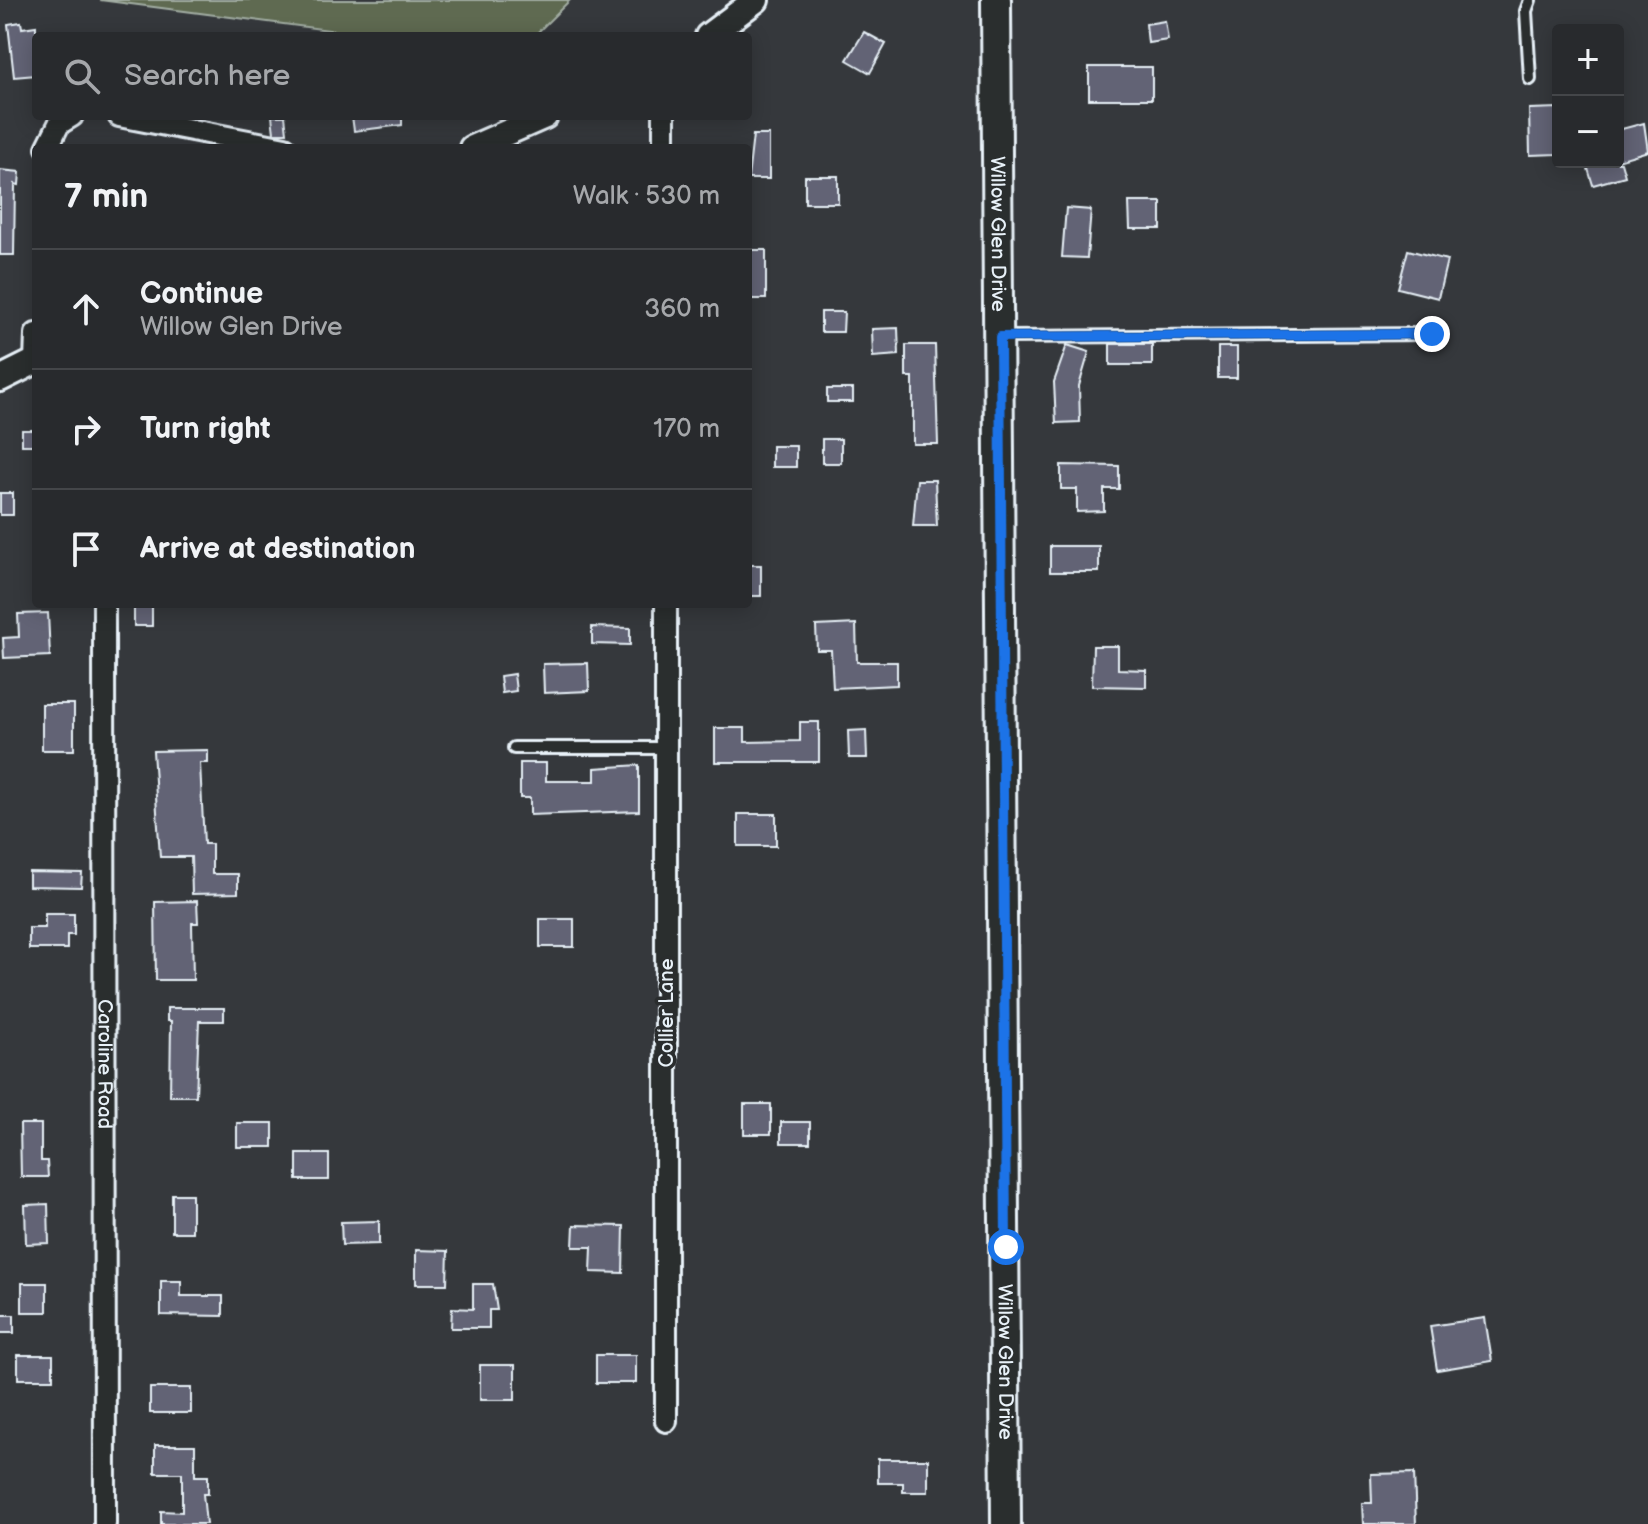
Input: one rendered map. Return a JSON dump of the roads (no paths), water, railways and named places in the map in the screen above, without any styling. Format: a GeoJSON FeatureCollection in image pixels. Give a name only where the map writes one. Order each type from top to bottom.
{"type":"FeatureCollection","features":[{"type":"Feature","properties":{"kind":"main road","name":"Willow Glen Drive"},"geometry":{"type":"LineString","coordinates":[[996,0],[1006,1524]]}},
{"type":"Feature","properties":{"kind":"street"},"geometry":{"type":"LineString","coordinates":[[713,32],[756,0]]}},
{"type":"Feature","properties":{"kind":"street"},"geometry":{"type":"LineString","coordinates":[[49,144],[59,124],[66,120]]}},
{"type":"Feature","properties":{"kind":"street"},"geometry":{"type":"LineString","coordinates":[[140,120],[264,144]]}},
{"type":"Feature","properties":{"kind":"street"},"geometry":{"type":"LineString","coordinates":[[481,144],[536,120]]}},
{"type":"Feature","properties":{"kind":"street"},"geometry":{"type":"LineString","coordinates":[[664,120],[664,144]]}},
{"type":"Feature","properties":{"kind":"street"},"geometry":{"type":"LineString","coordinates":[[0,379],[32,364]]}},
{"type":"Feature","properties":{"kind":"street","name":"Caroline Road"},"geometry":{"type":"LineString","coordinates":[[104,608],[105,1524]]}},
{"type":"Feature","properties":{"kind":"street","name":"Collier Lane"},"geometry":{"type":"LineString","coordinates":[[666,608],[666,1421]]}},
{"type":"Feature","properties":{"kind":"lane"},"geometry":{"type":"LineString","coordinates":[[1530,0],[1526,26],[1530,79]]}},
{"type":"Feature","properties":{"kind":"lane"},"geometry":{"type":"LineString","coordinates":[[1000,337],[1432,334]]}},
{"type":"Feature","properties":{"kind":"lane"},"geometry":{"type":"LineString","coordinates":[[514,748],[667,748]]}}]}
